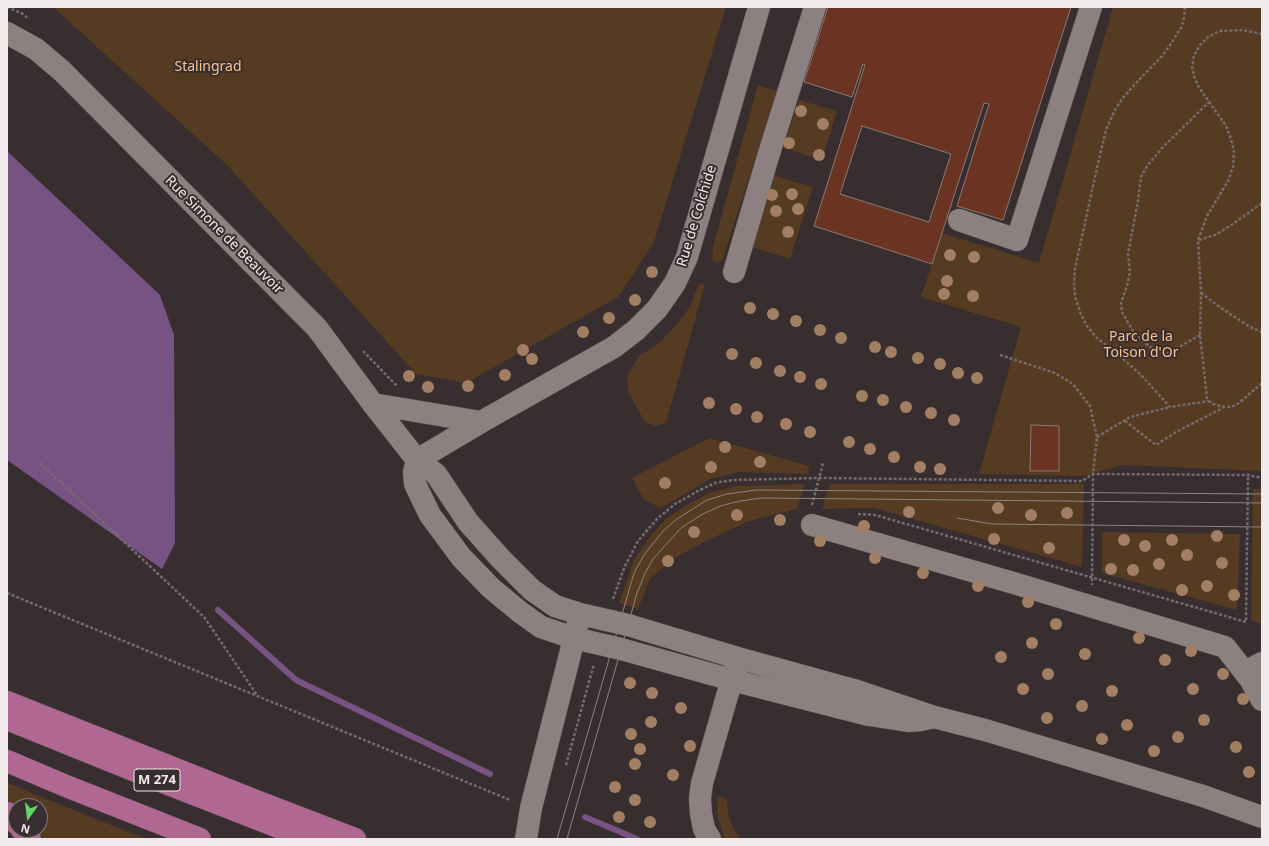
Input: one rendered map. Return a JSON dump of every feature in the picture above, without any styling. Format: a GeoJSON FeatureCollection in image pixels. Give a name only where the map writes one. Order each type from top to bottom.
{"type":"FeatureCollection","features":[{"type":"Feature","properties":{"kind":"highway"},"geometry":{"type":"LineString","coordinates":[[7,702],[355,839]]}},
{"type":"Feature","properties":{"kind":"highway","name":"M 274"},"geometry":{"type":"LineString","coordinates":[[7,719],[309,839]]}},
{"type":"Feature","properties":{"kind":"highway","name":"M 274"},"geometry":{"type":"LineString","coordinates":[[7,761],[200,839]]}},
{"type":"Feature","properties":{"kind":"street","name":"Rue de Colchide"},"geometry":{"type":"LineString","coordinates":[[417,460],[614,347],[636,330],[657,309],[675,283],[687,257],[759,7]]}},
{"type":"Feature","properties":{"kind":"street"},"geometry":{"type":"LineString","coordinates":[[734,272],[815,7]]}},
{"type":"Feature","properties":{"kind":"street"},"geometry":{"type":"LineString","coordinates":[[959,220],[1018,240],[1091,7]]}},
{"type":"Feature","properties":{"kind":"street","name":"Rue Simone de Beauvoir"},"geometry":{"type":"LineString","coordinates":[[7,33],[36,50],[62,71],[306,317],[417,460],[436,474],[468,522],[500,558],[532,590],[555,606],[580,614],[628,624],[738,658],[854,690],[934,717],[985,730],[1203,796],[1262,817]]}},
{"type":"Feature","properties":{"kind":"street"},"geometry":{"type":"LineString","coordinates":[[373,404],[481,422]]}},
{"type":"Feature","properties":{"kind":"street"},"geometry":{"type":"LineString","coordinates":[[417,460],[414,472],[415,484],[430,515],[461,557],[491,588],[541,627],[574,638],[621,649],[732,680],[869,715],[908,721],[934,717]]}},
{"type":"Feature","properties":{"kind":"street"},"geometry":{"type":"LineString","coordinates":[[812,525],[1025,586],[1093,608],[1225,647],[1253,667],[1262,700]]}},
{"type":"Feature","properties":{"kind":"street"},"geometry":{"type":"LineString","coordinates":[[526,839],[531,808],[580,614]]}},
{"type":"Feature","properties":{"kind":"street"},"geometry":{"type":"LineString","coordinates":[[710,839],[704,829],[701,814],[700,798],[702,783],[738,658]]}},
{"type":"Feature","properties":{"kind":"path"},"geometry":{"type":"LineString","coordinates":[[8,7],[24,14],[29,19]]}},
{"type":"Feature","properties":{"kind":"path"},"geometry":{"type":"LineString","coordinates":[[1170,407],[1142,376],[1097,338],[1086,325],[1075,296],[1074,284],[1075,268],[1106,130],[1122,99],[1162,56],[1181,28],[1185,7]]}},
{"type":"Feature","properties":{"kind":"path"},"geometry":{"type":"LineString","coordinates":[[1209,402],[1207,398],[1200,335],[1201,293],[1198,240],[1207,216],[1228,181],[1233,167],[1234,152],[1226,126],[1198,86],[1192,68],[1194,56],[1200,45],[1208,37],[1219,31],[1242,30],[1262,34]]}},
{"type":"Feature","properties":{"kind":"path"},"geometry":{"type":"LineString","coordinates":[[1200,335],[1165,354],[1150,347],[1134,333],[1122,312],[1121,303],[1130,272],[1128,254],[1141,177],[1147,166],[1163,147],[1209,102]]}},
{"type":"Feature","properties":{"kind":"path"},"geometry":{"type":"LineString","coordinates":[[1198,240],[1215,235],[1262,203]]}},
{"type":"Feature","properties":{"kind":"path"},"geometry":{"type":"LineString","coordinates":[[1201,293],[1250,327],[1262,332]]}},
{"type":"Feature","properties":{"kind":"path"},"geometry":{"type":"LineString","coordinates":[[363,351],[402,390]]}},
{"type":"Feature","properties":{"kind":"path"},"geometry":{"type":"LineString","coordinates":[[1000,355],[1055,373],[1073,384],[1090,406],[1097,437],[1093,474],[1093,608]]}},
{"type":"Feature","properties":{"kind":"path"},"geometry":{"type":"LineString","coordinates":[[1097,437],[1130,417],[1170,407],[1209,402],[1224,407],[1231,407],[1239,403],[1262,383]]}},
{"type":"Feature","properties":{"kind":"path"},"geometry":{"type":"LineString","coordinates":[[1125,421],[1156,445],[1176,432],[1224,407]]}},
{"type":"Feature","properties":{"kind":"path"},"geometry":{"type":"LineString","coordinates":[[40,463],[204,617],[257,696]]}},
{"type":"Feature","properties":{"kind":"path"},"geometry":{"type":"LineString","coordinates":[[812,525],[811,509],[823,463]]}},
{"type":"Feature","properties":{"kind":"path"},"geometry":{"type":"LineString","coordinates":[[854,514],[875,515],[1092,576],[1246,622],[1248,475]]}},
{"type":"Feature","properties":{"kind":"path"},"geometry":{"type":"LineString","coordinates":[[7,593],[531,808]]}},
{"type":"Feature","properties":{"kind":"green space","name":"Stalingrad"},"geometry":{"type":"Polygon","coordinates":[[[53,7],[726,7],[654,242],[618,297],[466,383],[416,374],[228,166],[53,7]]]}},
{"type":"Feature","properties":{"kind":"green space","name":"Parc de la Toison d'Or"},"geometry":{"type":"Polygon","coordinates":[[[1113,7],[1262,7],[1262,471],[1123,465],[1083,476],[979,474],[1021,327],[921,297],[942,233],[1039,263],[1113,7]]]}},
{"type":"Feature","properties":{"kind":"green space"},"geometry":{"type":"Polygon","coordinates":[[[758,85],[777,91],[722,261],[717,263],[712,260],[713,247],[758,85]]]}},
{"type":"Feature","properties":{"kind":"green space"},"geometry":{"type":"Polygon","coordinates":[[[799,100],[837,111],[822,160],[783,148],[799,100]]]}},
{"type":"Feature","properties":{"kind":"green space"},"geometry":{"type":"Polygon","coordinates":[[[772,175],[813,187],[790,259],[749,246],[772,175]]]}},
{"type":"Feature","properties":{"kind":"green space"},"geometry":{"type":"Polygon","coordinates":[[[699,283],[705,284],[666,423],[656,426],[645,422],[628,392],[627,376],[639,356],[659,343],[678,323],[691,305],[699,283]]]}},
{"type":"Feature","properties":{"kind":"green space"},"geometry":{"type":"Polygon","coordinates":[[[709,438],[809,466],[808,474],[739,472],[710,479],[661,508],[644,500],[632,478],[709,438]]]}},
{"type":"Feature","properties":{"kind":"green space"},"geometry":{"type":"Polygon","coordinates":[[[805,484],[797,509],[749,521],[704,542],[674,558],[650,579],[638,609],[619,603],[634,560],[651,535],[666,519],[685,506],[709,493],[737,486],[805,484]]]}},
{"type":"Feature","properties":{"kind":"green space"},"geometry":{"type":"Polygon","coordinates":[[[830,484],[1084,484],[1082,567],[874,508],[822,509],[830,484]]]}},
{"type":"Feature","properties":{"kind":"green space"},"geometry":{"type":"Polygon","coordinates":[[[1253,489],[1262,489],[1262,624],[1251,621],[1253,489]]]}},
{"type":"Feature","properties":{"kind":"green space"},"geometry":{"type":"Polygon","coordinates":[[[1102,532],[1240,534],[1237,610],[1102,573],[1102,532]]]}},
{"type":"Feature","properties":{"kind":"green space"},"geometry":{"type":"Polygon","coordinates":[[[7,783],[44,798],[8,798],[8,801],[7,783]]]}},
{"type":"Feature","properties":{"kind":"green space"},"geometry":{"type":"Polygon","coordinates":[[[717,796],[727,799],[728,814],[734,830],[741,839],[726,839],[724,837],[718,818],[717,796]]]}},
{"type":"Feature","properties":{"kind":"green space"},"geometry":{"type":"Polygon","coordinates":[[[48,800],[147,839],[43,838],[48,838],[48,800]]]}},
{"type":"Feature","properties":{"kind":"shaded area"},"geometry":{"type":"Polygon","coordinates":[[[7,151],[160,295],[174,335],[175,543],[162,569],[7,460],[7,151]]]}},
{"type":"Feature","properties":{"kind":"building"},"geometry":{"type":"Polygon","coordinates":[[[828,7],[1071,7],[1003,220],[957,206],[989,104],[984,103],[932,264],[814,226],[865,65],[863,64],[852,97],[804,82],[828,7]],[[862,126],[840,194],[929,222],[951,154],[862,126]]]}},
{"type":"Feature","properties":{"kind":"building"},"geometry":{"type":"Polygon","coordinates":[[[1031,425],[1059,426],[1059,471],[1030,471],[1031,425]]]}},
{"type":"Feature","properties":{"kind":"waterway"},"geometry":{"type":"LineString","coordinates":[[218,610],[296,680],[490,774]]}},
{"type":"Feature","properties":{"kind":"waterway"},"geometry":{"type":"LineString","coordinates":[[585,817],[637,839]]}},
{"type":"Feature","properties":{"kind":"tram line"},"geometry":{"type":"LineString","coordinates":[[557,839],[634,573],[644,555],[664,530],[677,519],[707,500],[727,494],[756,490],[1262,494]]}},
{"type":"Feature","properties":{"kind":"tram line"},"geometry":{"type":"LineString","coordinates":[[567,839],[637,593],[645,573],[653,559],[681,528],[701,515],[720,506],[762,498],[1262,503]]}},
{"type":"Feature","properties":{"kind":"tram line"},"geometry":{"type":"LineString","coordinates":[[957,518],[992,524],[1262,527]]}}]}
